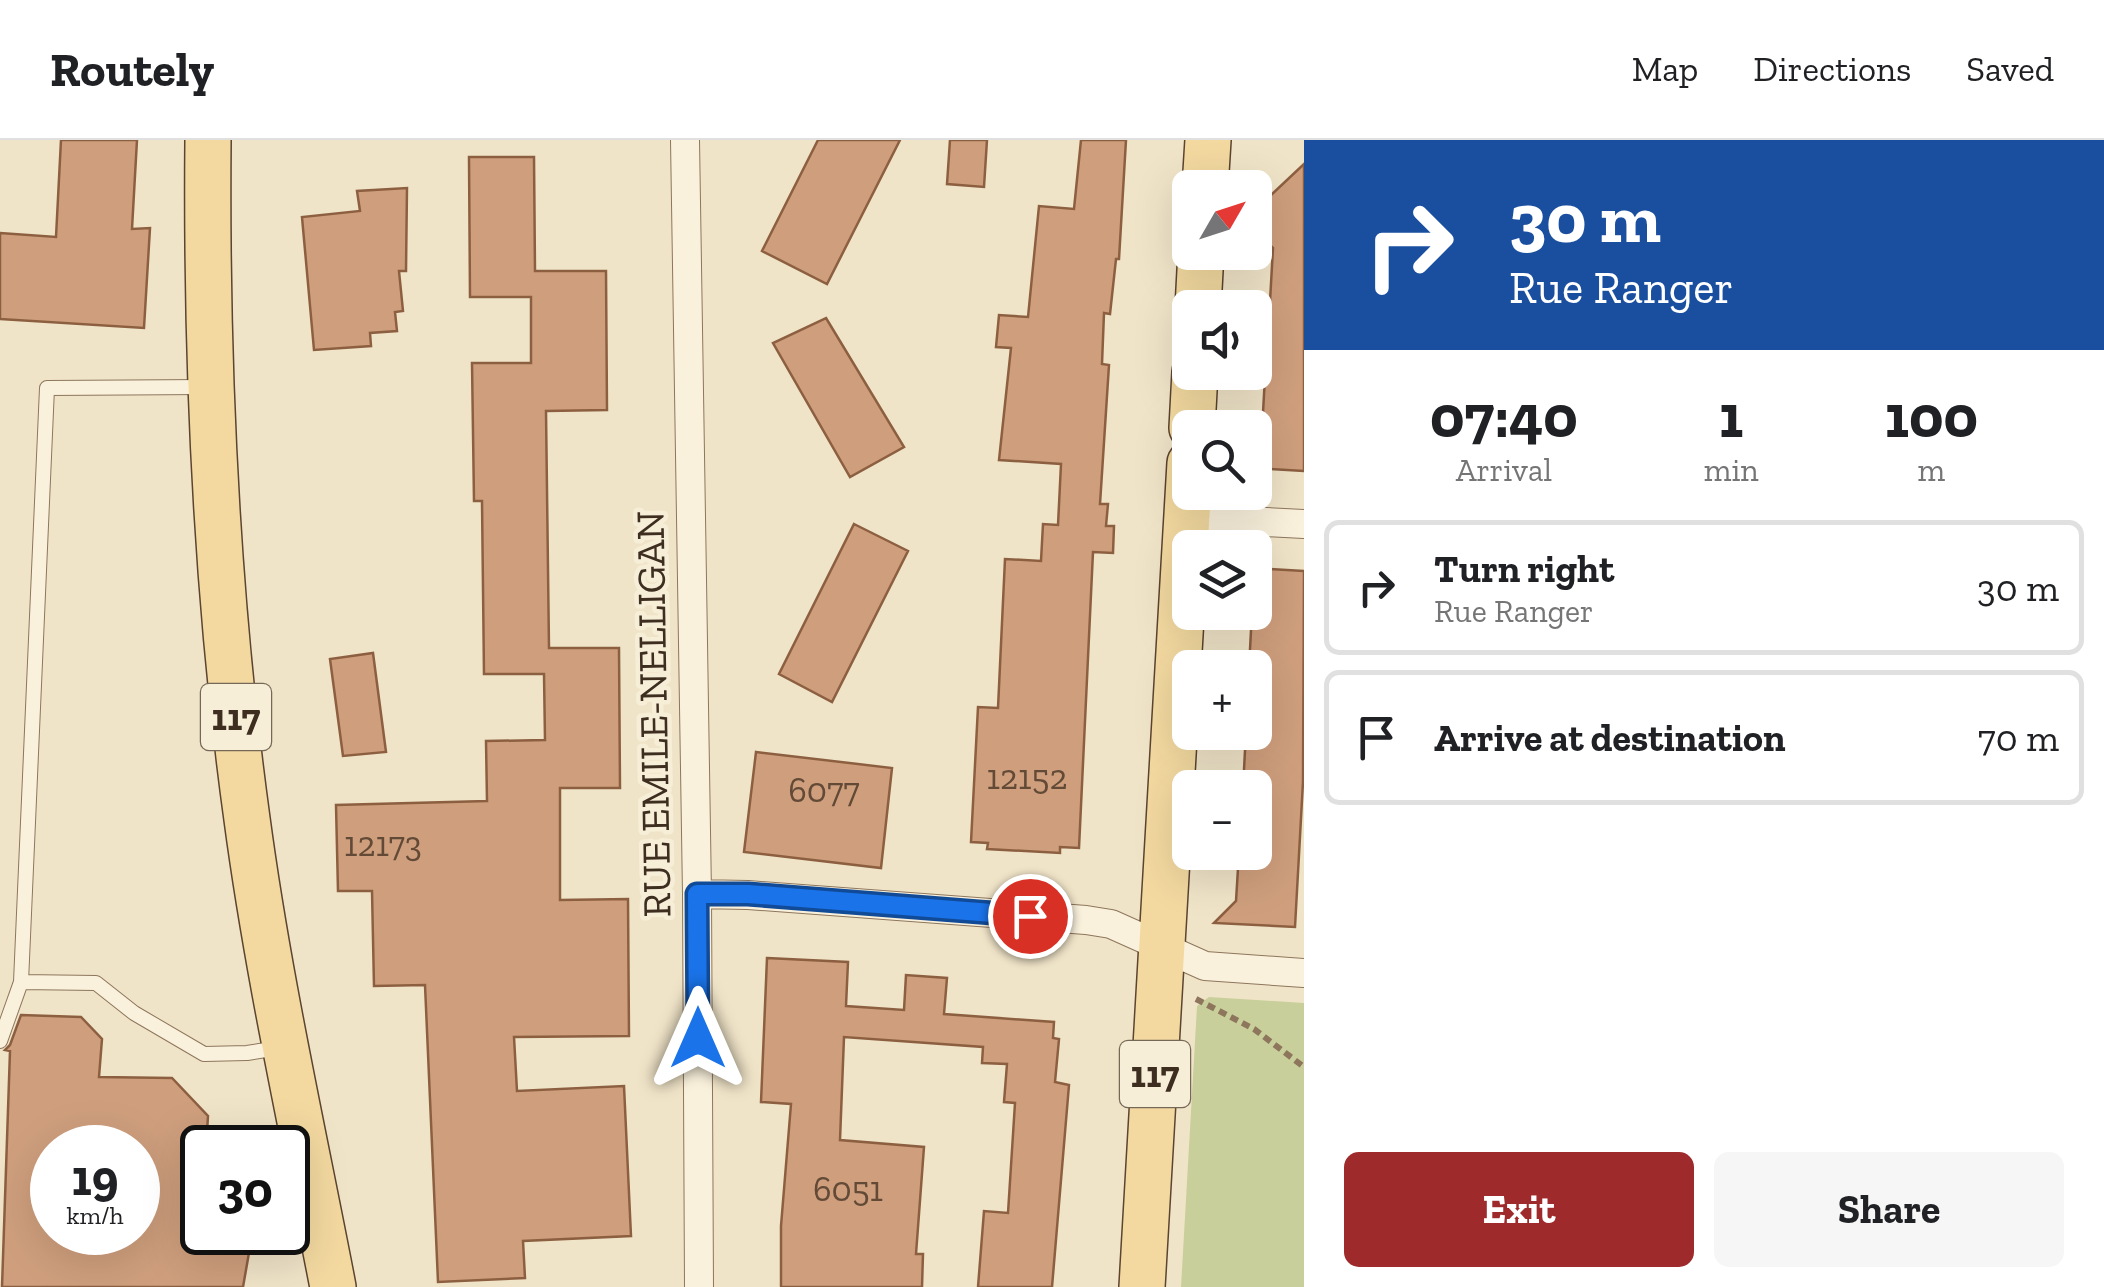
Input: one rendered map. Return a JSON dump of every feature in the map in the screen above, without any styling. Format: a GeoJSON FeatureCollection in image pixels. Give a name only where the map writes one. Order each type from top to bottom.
{"type":"FeatureCollection","features":[{"type":"Feature","properties":{"kind":"main road","name":"117"},"geometry":{"type":"LineString","coordinates":[[208,140],[210,387],[240,763],[261,910],[332,1287]]}},
{"type":"Feature","properties":{"kind":"main road"},"geometry":{"type":"LineString","coordinates":[[1206,170],[1208,140]]}},
{"type":"Feature","properties":{"kind":"main road","name":"117"},"geometry":{"type":"LineString","coordinates":[[1142,1287],[1188,510]]}},
{"type":"Feature","properties":{"kind":"street","name":"RUE EMILE-NELLIGAN"},"geometry":{"type":"LineString","coordinates":[[685,140],[699,1287]]}},
{"type":"Feature","properties":{"kind":"street"},"geometry":{"type":"LineString","coordinates":[[1188,518],[1304,524]]}},
{"type":"Feature","properties":{"kind":"street"},"geometry":{"type":"LineString","coordinates":[[697,894],[748,894],[1086,920],[1111,924],[1211,967],[1304,973]]}},
{"type":"Feature","properties":{"kind":"lane"},"geometry":{"type":"LineString","coordinates":[[0,1041],[21,982],[47,388],[210,387]]}},
{"type":"Feature","properties":{"kind":"lane"},"geometry":{"type":"LineString","coordinates":[[21,982],[96,983],[134,1013],[204,1054],[247,1053],[286,1046]]}},
{"type":"Feature","properties":{"kind":"path"},"geometry":{"type":"LineString","coordinates":[[1196,998],[1254,1028],[1304,1067]]}},
{"type":"Feature","properties":{"kind":"green space"},"geometry":{"type":"Polygon","coordinates":[[[1209,997],[1304,1003],[1304,1287],[1181,1287],[1197,1006],[1209,997]]]}},
{"type":"Feature","properties":{"kind":"building"},"geometry":{"type":"Polygon","coordinates":[[[61,140],[137,140],[132,229],[150,228],[144,328],[0,319],[0,233],[56,237],[61,140]]]}},
{"type":"Feature","properties":{"kind":"building"},"geometry":{"type":"Polygon","coordinates":[[[818,140],[900,140],[827,284],[762,251],[818,140]]]}},
{"type":"Feature","properties":{"kind":"building"},"geometry":{"type":"Polygon","coordinates":[[[950,140],[987,140],[984,187],[947,184],[950,140]]]}},
{"type":"Feature","properties":{"kind":"building"},"geometry":{"type":"Polygon","coordinates":[[[1081,140],[1126,140],[1119,259],[1110,314],[1104,313],[1102,364],[1109,365],[1100,504],[1108,504],[1106,526],[1114,526],[1113,553],[1093,552],[1079,848],[1060,847],[1060,853],[987,849],[988,843],[971,842],[978,707],[998,708],[1005,559],[1041,561],[1043,524],[1058,525],[1061,464],[999,460],[1011,348],[996,347],[999,315],[1028,317],[1039,206],[1074,209],[1081,140]]]}},
{"type":"Feature","properties":{"kind":"building"},"geometry":{"type":"Polygon","coordinates":[[[469,157],[534,157],[535,271],[606,271],[607,410],[546,411],[549,648],[619,648],[620,788],[560,788],[560,900],[628,899],[629,1036],[514,1037],[517,1091],[624,1086],[631,1236],[523,1241],[525,1278],[438,1282],[425,985],[374,986],[372,891],[338,891],[336,805],[487,801],[486,741],[545,740],[544,674],[484,674],[482,501],[474,501],[472,363],[531,363],[531,297],[470,297],[469,157]]]}},
{"type":"Feature","properties":{"kind":"building"},"geometry":{"type":"Polygon","coordinates":[[[1304,164],[1304,471],[1272,469],[1272,410],[1263,410],[1264,390],[1272,390],[1272,194],[1304,164]]]}},
{"type":"Feature","properties":{"kind":"building"},"geometry":{"type":"Polygon","coordinates":[[[407,188],[406,271],[399,271],[403,311],[395,312],[397,331],[370,333],[371,346],[314,350],[302,217],[360,211],[357,191],[407,188]]]}},
{"type":"Feature","properties":{"kind":"building"},"geometry":{"type":"Polygon","coordinates":[[[826,318],[904,447],[850,477],[773,343],[826,318]]]}},
{"type":"Feature","properties":{"kind":"building"},"geometry":{"type":"Polygon","coordinates":[[[854,524],[908,551],[832,702],[779,674],[854,524]]]}},
{"type":"Feature","properties":{"kind":"building"},"geometry":{"type":"Polygon","coordinates":[[[1272,569],[1304,571],[1303,782],[1295,927],[1214,923],[1236,901],[1238,870],[1272,870],[1272,770],[1244,770],[1245,750],[1272,750],[1272,650],[1250,650],[1251,630],[1272,630],[1272,569]]]}},
{"type":"Feature","properties":{"kind":"building"},"geometry":{"type":"Polygon","coordinates":[[[373,653],[386,752],[343,756],[330,659],[373,653]]]}},
{"type":"Feature","properties":{"kind":"building"},"geometry":{"type":"Polygon","coordinates":[[[756,752],[892,768],[881,868],[744,852],[756,752]]]}},
{"type":"Feature","properties":{"kind":"building"},"geometry":{"type":"Polygon","coordinates":[[[767,958],[848,962],[846,1006],[904,1010],[906,975],[947,978],[944,1014],[1054,1022],[1053,1038],[1059,1039],[1055,1082],[1069,1085],[1052,1287],[978,1287],[984,1211],[1008,1213],[1015,1103],[1004,1102],[1007,1064],[982,1063],[983,1047],[844,1037],[840,1140],[924,1147],[916,1254],[923,1254],[922,1287],[781,1287],[781,1226],[791,1104],[761,1102],[767,958]]]}},
{"type":"Feature","properties":{"kind":"building"},"geometry":{"type":"Polygon","coordinates":[[[21,1015],[81,1017],[102,1039],[99,1077],[172,1078],[208,1116],[207,1125],[180,1125],[180,1255],[249,1255],[243,1287],[2,1287],[10,1051],[5,1050],[21,1015]]]}},
{"type":"Feature","properties":{"kind":"route"},"geometry":{"type":"LineString","coordinates":[[698,1038],[697,894],[748,894],[1030,916]]}}]}
